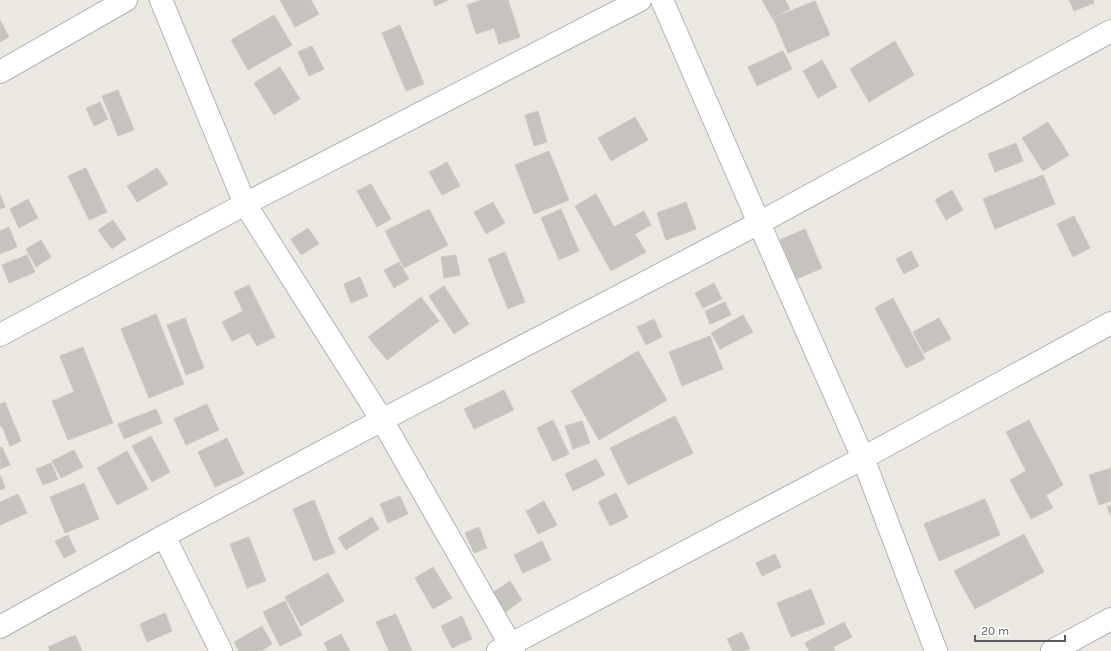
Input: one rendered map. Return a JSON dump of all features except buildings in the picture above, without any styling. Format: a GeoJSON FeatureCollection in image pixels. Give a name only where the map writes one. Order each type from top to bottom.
{"type":"FeatureCollection","features":[{"type":"Feature","properties":{"kind":"street"},"geometry":{"type":"LineString","coordinates":[[0,72],[126,0]]}},
{"type":"Feature","properties":{"kind":"street"},"geometry":{"type":"LineString","coordinates":[[161,0],[245,204],[382,420],[507,649],[1111,323]]}},
{"type":"Feature","properties":{"kind":"street"},"geometry":{"type":"LineString","coordinates":[[0,335],[245,204],[640,0]]}},
{"type":"Feature","properties":{"kind":"street"},"geometry":{"type":"LineString","coordinates":[[662,0],[863,458],[936,651]]}},
{"type":"Feature","properties":{"kind":"street"},"geometry":{"type":"LineString","coordinates":[[0,628],[164,536],[759,223],[1111,31]]}},
{"type":"Feature","properties":{"kind":"street"},"geometry":{"type":"LineString","coordinates":[[164,536],[221,651]]}},
{"type":"Feature","properties":{"kind":"street"},"geometry":{"type":"LineString","coordinates":[[1052,651],[1111,619]]}}]}
